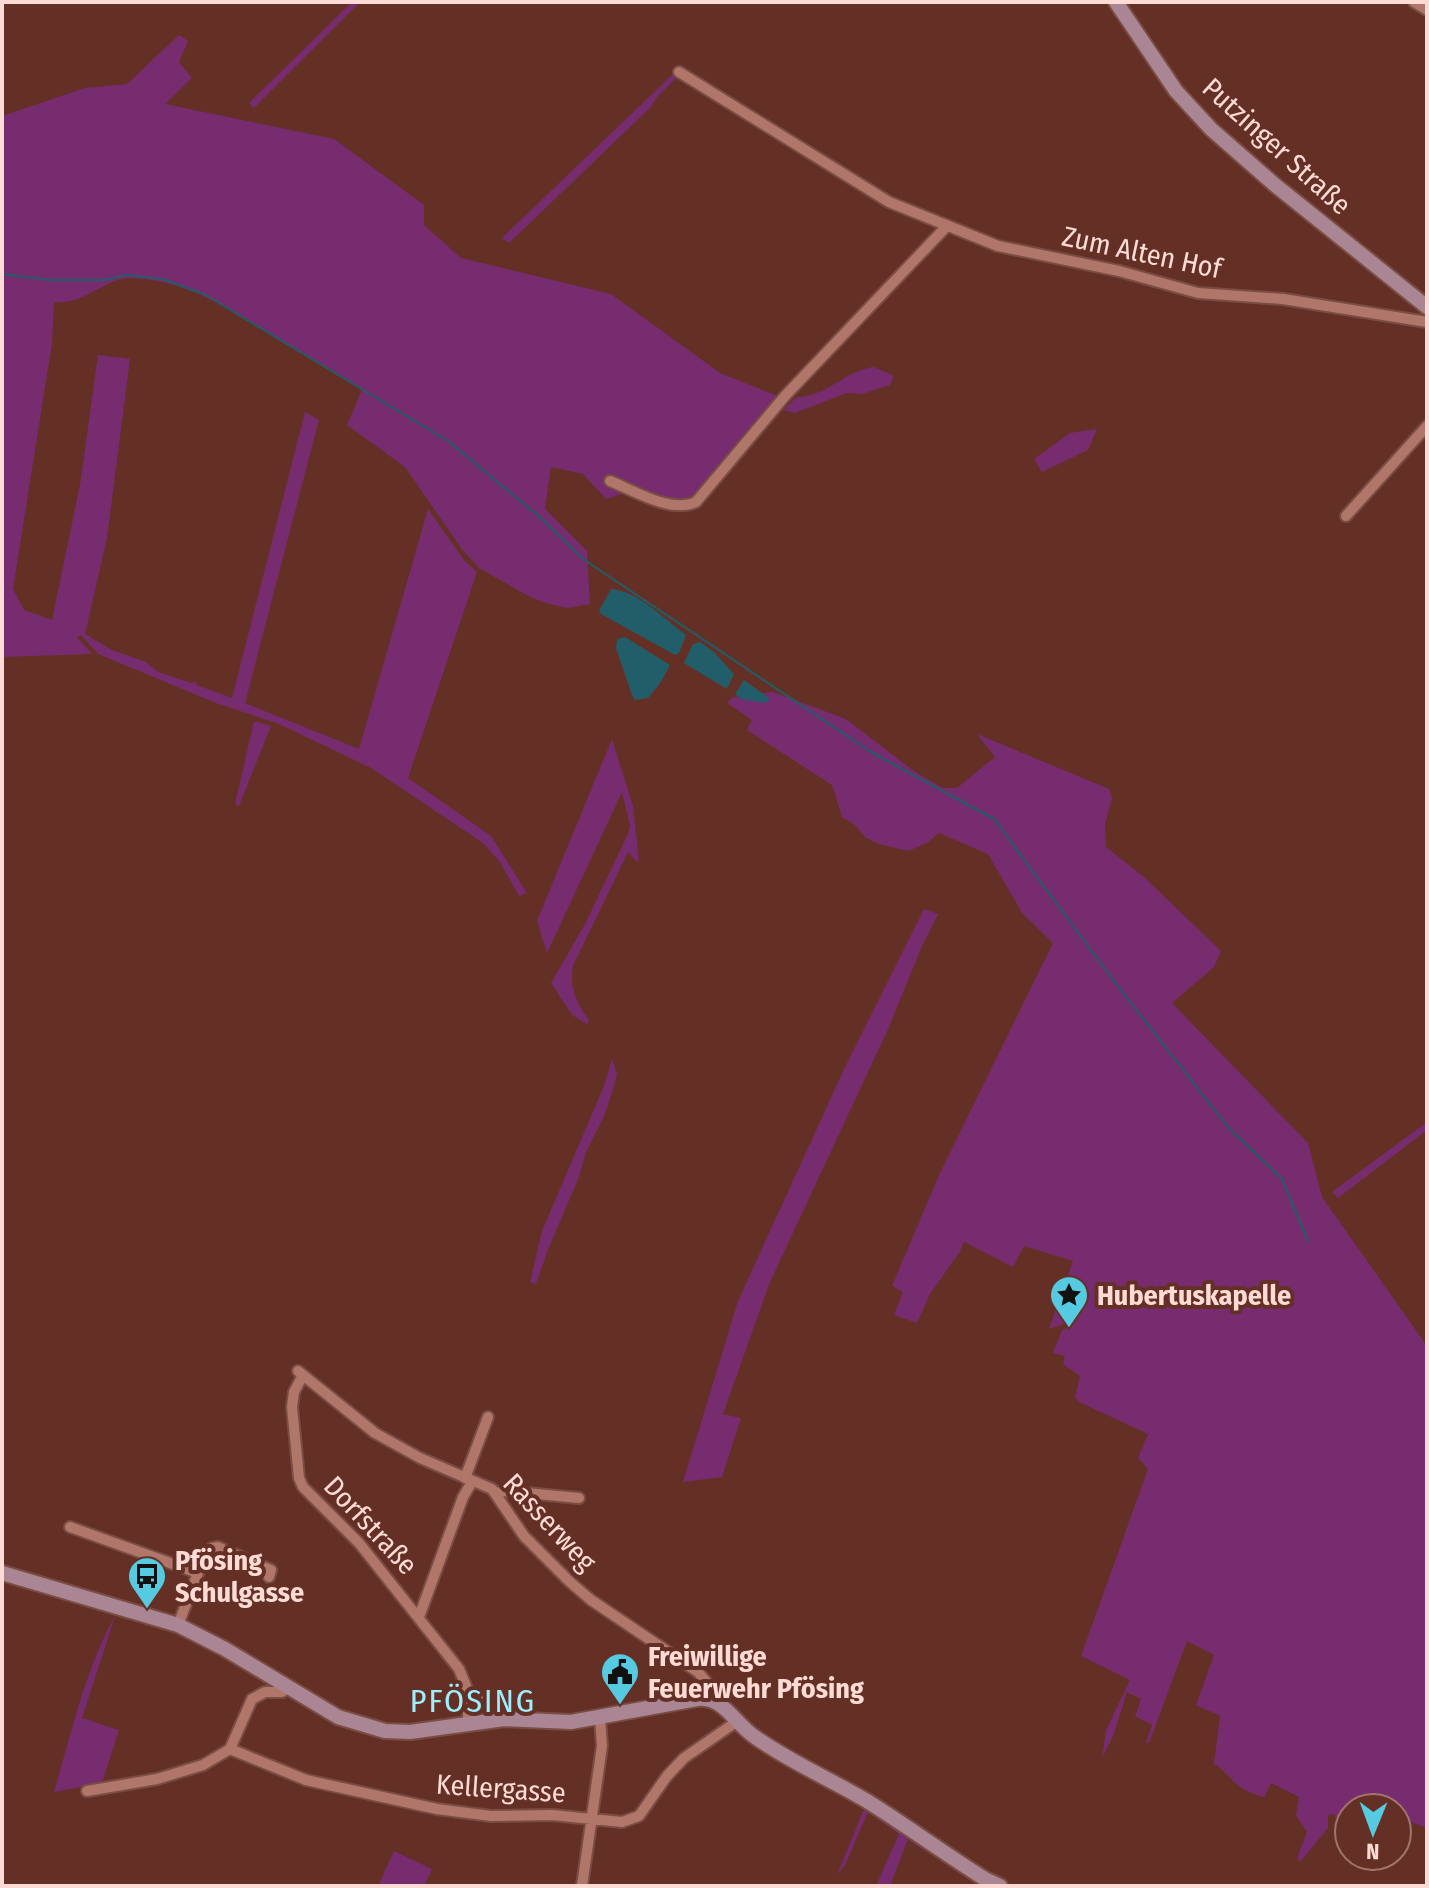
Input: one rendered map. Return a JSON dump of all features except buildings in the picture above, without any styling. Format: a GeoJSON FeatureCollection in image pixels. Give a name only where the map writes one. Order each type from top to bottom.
{"type":"FeatureCollection","features":[{"type":"Feature","properties":{"kind":"street","name":"Putzinger Straße"},"geometry":{"type":"LineString","coordinates":[[1116,2],[1176,91],[1211,129],[1275,185],[1427,307]]}},
{"type":"Feature","properties":{"kind":"street"},"geometry":{"type":"LineString","coordinates":[[1414,2],[1427,10]]}},
{"type":"Feature","properties":{"kind":"street","name":"Zum Alten Hof"},"geometry":{"type":"LineString","coordinates":[[679,72],[889,202],[998,246],[1119,271],[1198,293],[1283,299],[1427,322]]}},
{"type":"Feature","properties":{"kind":"street"},"geometry":{"type":"LineString","coordinates":[[610,481],[662,502],[681,506],[696,502],[785,396],[946,227]]}},
{"type":"Feature","properties":{"kind":"street"},"geometry":{"type":"LineString","coordinates":[[1346,516],[1427,426]]}},
{"type":"Feature","properties":{"kind":"street","name":"Rasserweg"},"geometry":{"type":"LineString","coordinates":[[301,1373],[375,1433],[420,1458],[487,1486],[524,1536],[553,1566],[591,1600],[698,1672],[709,1685],[711,1699]]}},
{"type":"Feature","properties":{"kind":"street","name":"Dorfstraße"},"geometry":{"type":"LineString","coordinates":[[301,1373],[292,1407],[301,1483],[313,1499],[359,1543],[462,1674],[468,1691],[468,1724]]}},
{"type":"Feature","properties":{"kind":"street"},"geometry":{"type":"LineString","coordinates":[[419,1617],[488,1417]]}},
{"type":"Feature","properties":{"kind":"street"},"geometry":{"type":"LineString","coordinates":[[495,1493],[505,1491],[579,1498]]}},
{"type":"Feature","properties":{"kind":"street"},"geometry":{"type":"LineString","coordinates":[[70,1527],[198,1573]]}},
{"type":"Feature","properties":{"kind":"street"},"geometry":{"type":"LineString","coordinates":[[178,1625],[198,1573],[212,1548],[218,1547],[271,1570],[269,1577]]}},
{"type":"Feature","properties":{"kind":"street"},"geometry":{"type":"LineString","coordinates":[[2,1573],[178,1625],[225,1649],[338,1717],[373,1728],[410,1732],[504,1719],[571,1722],[711,1699],[722,1705],[751,1735],[866,1801],[1000,1886]]}},
{"type":"Feature","properties":{"kind":"street"},"geometry":{"type":"LineString","coordinates":[[87,1791],[194,1769],[230,1749],[252,1699],[265,1692],[282,1692],[288,1687]]}},
{"type":"Feature","properties":{"kind":"street","name":"Dorfstraße"},"geometry":{"type":"LineString","coordinates":[[468,1691],[498,1708],[504,1719]]}},
{"type":"Feature","properties":{"kind":"street"},"geometry":{"type":"LineString","coordinates":[[582,1886],[602,1746],[600,1718]]}},
{"type":"Feature","properties":{"kind":"street","name":"Kellergasse"},"geometry":{"type":"LineString","coordinates":[[230,1749],[306,1780],[426,1807],[491,1816],[552,1815],[622,1822],[635,1819],[675,1766],[736,1722]]}},
{"type":"Feature","properties":{"kind":"shaded area"},"geometry":{"type":"Polygon","coordinates":[[[352,2],[360,2],[254,108],[249,103],[352,2]]]}},
{"type":"Feature","properties":{"kind":"shaded area"},"geometry":{"type":"Polygon","coordinates":[[[179,35],[188,41],[179,62],[192,78],[165,104],[334,139],[424,205],[424,225],[461,258],[611,294],[720,373],[780,397],[693,497],[679,504],[639,488],[606,499],[583,474],[551,467],[545,509],[587,551],[590,604],[567,608],[532,598],[479,568],[461,548],[405,467],[347,425],[362,390],[339,374],[218,303],[175,285],[153,280],[121,279],[76,300],[54,302],[52,343],[13,589],[24,610],[52,620],[80,485],[98,355],[130,359],[107,538],[85,634],[112,650],[146,662],[158,672],[191,683],[195,681],[197,685],[232,698],[305,412],[319,420],[245,703],[359,749],[428,509],[464,560],[477,572],[408,778],[491,836],[527,893],[519,896],[500,862],[483,843],[371,768],[279,724],[216,703],[98,654],[81,635],[77,637],[92,654],[2,657],[2,116],[85,88],[127,84],[179,35]]]}},
{"type":"Feature","properties":{"kind":"shaded area"},"geometry":{"type":"Polygon","coordinates":[[[674,73],[678,76],[650,108],[509,243],[502,238],[674,73]]]}},
{"type":"Feature","properties":{"kind":"shaded area"},"geometry":{"type":"Polygon","coordinates":[[[874,367],[894,376],[890,385],[862,394],[847,393],[795,413],[783,410],[797,397],[817,393],[854,373],[874,367]]]}},
{"type":"Feature","properties":{"kind":"shaded area"},"geometry":{"type":"Polygon","coordinates":[[[1097,429],[1088,450],[1042,472],[1034,459],[1070,433],[1097,429]]]}},
{"type":"Feature","properties":{"kind":"shaded area"},"geometry":{"type":"Polygon","coordinates":[[[773,692],[846,719],[915,772],[943,788],[957,788],[995,757],[977,734],[1109,789],[1112,798],[1105,824],[1106,847],[1144,877],[1221,951],[1214,967],[1172,1003],[1308,1143],[1322,1197],[1427,1346],[1427,1828],[1413,1823],[1413,1792],[1333,1792],[1333,1814],[1328,1815],[1328,1828],[1300,1862],[1297,1858],[1307,1832],[1296,1815],[1299,1797],[1271,1783],[1264,1797],[1253,1794],[1214,1764],[1220,1716],[1196,1705],[1214,1655],[1187,1641],[1149,1743],[1146,1742],[1152,1725],[1135,1716],[1141,1699],[1127,1692],[1113,1736],[1102,1758],[1106,1730],[1130,1680],[1081,1656],[1148,1469],[1138,1458],[1148,1434],[1079,1402],[1075,1397],[1080,1376],[1063,1364],[1065,1356],[1053,1353],[1062,1330],[1072,1326],[1064,1324],[1049,1329],[1073,1261],[1024,1246],[1013,1267],[964,1242],[930,1294],[917,1323],[894,1315],[903,1292],[892,1286],[940,1173],[1053,943],[1022,913],[988,854],[939,833],[927,843],[908,851],[865,837],[855,825],[842,817],[832,785],[747,730],[752,720],[727,703],[733,697],[773,692]]]}},
{"type":"Feature","properties":{"kind":"shaded area"},"geometry":{"type":"Polygon","coordinates":[[[254,721],[271,726],[239,806],[235,804],[254,721]]]}},
{"type":"Feature","properties":{"kind":"shaded area"},"geometry":{"type":"Polygon","coordinates":[[[612,739],[633,806],[639,860],[637,862],[628,852],[573,966],[573,987],[577,1001],[589,1020],[587,1024],[572,1015],[551,983],[585,924],[628,834],[630,825],[622,792],[547,953],[537,921],[612,739]]]}},
{"type":"Feature","properties":{"kind":"shaded area"},"geometry":{"type":"Polygon","coordinates":[[[924,909],[938,914],[770,1282],[723,1414],[741,1418],[722,1477],[683,1482],[738,1301],[846,1065],[924,909]]]}},
{"type":"Feature","properties":{"kind":"shaded area"},"geometry":{"type":"Polygon","coordinates":[[[612,1059],[617,1073],[604,1116],[586,1152],[536,1284],[530,1282],[542,1231],[604,1086],[612,1059]]]}},
{"type":"Feature","properties":{"kind":"shaded area"},"geometry":{"type":"Polygon","coordinates":[[[1427,1122],[1427,1130],[1338,1198],[1332,1192],[1427,1122]]]}},
{"type":"Feature","properties":{"kind":"shaded area"},"geometry":{"type":"Polygon","coordinates":[[[115,1616],[82,1718],[119,1730],[102,1783],[54,1792],[87,1679],[115,1616]]]}},
{"type":"Feature","properties":{"kind":"shaded area"},"geometry":{"type":"Polygon","coordinates":[[[870,1808],[928,1850],[908,1839],[890,1886],[876,1886],[899,1834],[868,1812],[845,1865],[837,1875],[863,1811],[870,1808]]]}},
{"type":"Feature","properties":{"kind":"shaded area"},"geometry":{"type":"Polygon","coordinates":[[[394,1851],[432,1869],[424,1886],[378,1886],[394,1851]]]}},
{"type":"Feature","properties":{"kind":"water"},"geometry":{"type":"Polygon","coordinates":[[[611,589],[641,600],[686,635],[679,653],[675,655],[601,614],[599,611],[611,589]]]}},
{"type":"Feature","properties":{"kind":"water"},"geometry":{"type":"Polygon","coordinates":[[[625,637],[670,665],[648,698],[635,700],[632,695],[616,648],[617,639],[625,637]]]}},
{"type":"Feature","properties":{"kind":"water"},"geometry":{"type":"Polygon","coordinates":[[[700,642],[734,674],[727,689],[684,663],[693,644],[700,642]]]}},
{"type":"Feature","properties":{"kind":"water"},"geometry":{"type":"Polygon","coordinates":[[[744,680],[770,699],[765,703],[741,699],[735,694],[744,680]]]}},
{"type":"Feature","properties":{"kind":"waterway"},"geometry":{"type":"LineString","coordinates":[[2,274],[49,280],[105,280],[126,275],[162,279],[204,294],[448,441],[541,518],[583,559],[871,752],[994,819],[1116,984],[1227,1126],[1282,1179],[1308,1241]]}},
{"type":"Feature","properties":{"kind":"place","name":"Hubertuskapelle"},"geometry":{"type":"Point","coordinates":[1069,1329]}},
{"type":"Feature","properties":{"kind":"place","name":"Pfösing Schulgasse"},"geometry":{"type":"Point","coordinates":[147,1610]}},
{"type":"Feature","properties":{"kind":"place","name":"Freiwillige Feuerwehr Pfösing"},"geometry":{"type":"Point","coordinates":[620,1706]}},
{"type":"Feature","properties":{"kind":"district","name":"PFÖSING"},"geometry":{"type":"Point","coordinates":[473,1701]}}]}
